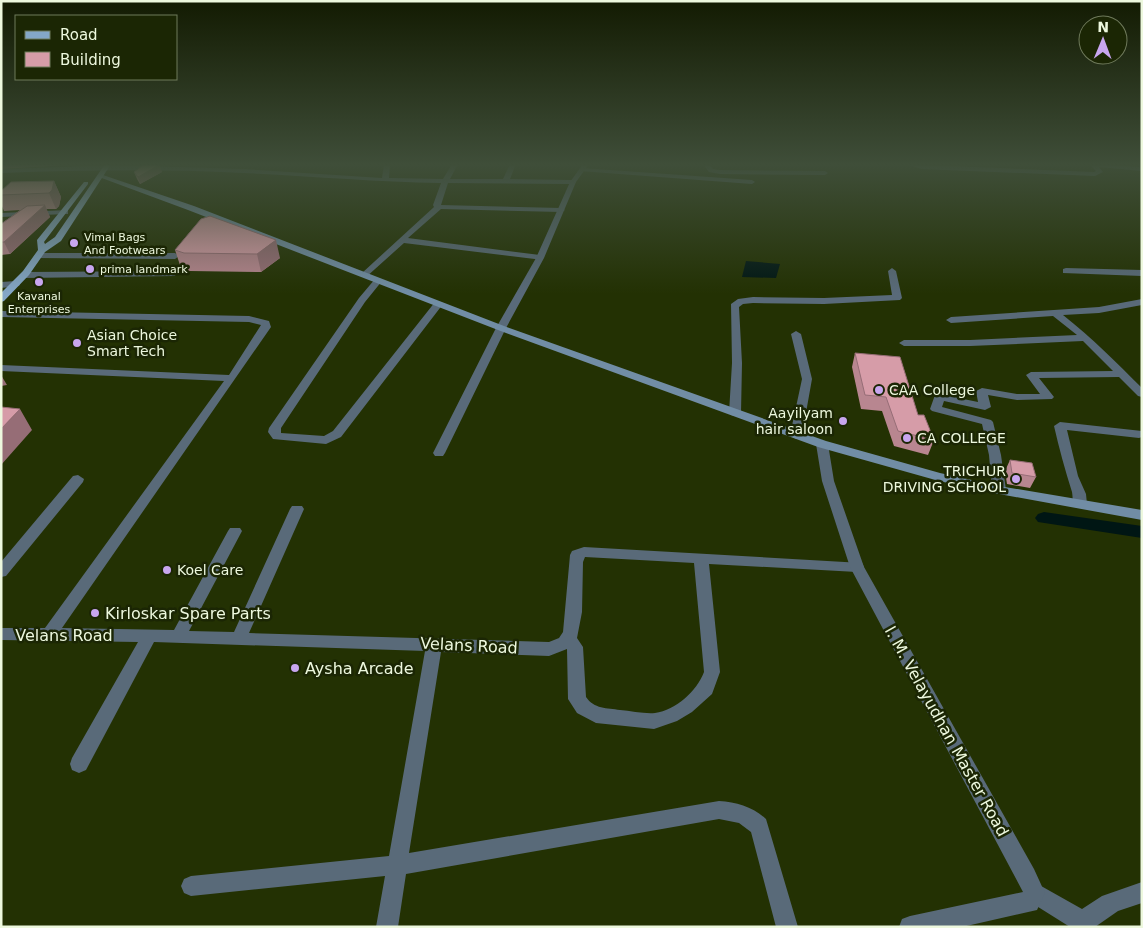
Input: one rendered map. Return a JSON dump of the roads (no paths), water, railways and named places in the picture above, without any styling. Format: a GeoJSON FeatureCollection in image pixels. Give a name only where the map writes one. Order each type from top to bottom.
{"type":"FeatureCollection","features":[{"type":"Feature","properties":{"kind":"main road"},"geometry":{"type":"LineString","coordinates":[[40,253],[40,242],[69,207]]}},
{"type":"Feature","properties":{"kind":"main road"},"geometry":{"type":"LineString","coordinates":[[1,299],[24,275],[40,253],[58,239],[77,207]]}},
{"type":"Feature","properties":{"kind":"main road"},"geometry":{"type":"LineString","coordinates":[[197,207],[501,328],[822,444],[939,477],[999,490],[1142,515]]}},
{"type":"Feature","properties":{"kind":"street"},"geometry":{"type":"LineString","coordinates":[[366,275],[431,212],[439,207]]}},
{"type":"Feature","properties":{"kind":"street"},"geometry":{"type":"LineString","coordinates":[[439,453],[501,328],[540,258],[561,210],[451,207]]}},
{"type":"Feature","properties":{"kind":"street"},"geometry":{"type":"LineString","coordinates":[[1,215],[65,212]]}},
{"type":"Feature","properties":{"kind":"street"},"geometry":{"type":"LineString","coordinates":[[402,240],[540,258]]}},
{"type":"Feature","properties":{"kind":"street"},"geometry":{"type":"LineString","coordinates":[[40,253],[175,256]]}},
{"type":"Feature","properties":{"kind":"street"},"geometry":{"type":"LineString","coordinates":[[735,413],[737,363],[734,306],[741,301],[752,300],[824,301],[897,298],[892,271]]}},
{"type":"Feature","properties":{"kind":"street"},"geometry":{"type":"LineString","coordinates":[[1066,271],[1142,273]]}},
{"type":"Feature","properties":{"kind":"street"},"geometry":{"type":"LineString","coordinates":[[24,275],[172,274]]}},
{"type":"Feature","properties":{"kind":"street"},"geometry":{"type":"LineString","coordinates":[[378,280],[362,300],[275,428],[274,432],[278,436],[326,440],[338,434],[438,304]]}},
{"type":"Feature","properties":{"kind":"street"},"geometry":{"type":"LineString","coordinates":[[1,285],[16,284]]}},
{"type":"Feature","properties":{"kind":"street"},"geometry":{"type":"LineString","coordinates":[[952,320],[1099,310],[1142,302]]}},
{"type":"Feature","properties":{"kind":"street"},"geometry":{"type":"LineString","coordinates":[[1,314],[249,319],[266,323],[266,327],[232,378],[49,635]]}},
{"type":"Feature","properties":{"kind":"street"},"geometry":{"type":"LineString","coordinates":[[1056,314],[1086,338],[1142,394]]}},
{"type":"Feature","properties":{"kind":"street"},"geometry":{"type":"LineString","coordinates":[[796,334],[807,380],[796,435]]}},
{"type":"Feature","properties":{"kind":"street"},"geometry":{"type":"LineString","coordinates":[[904,343],[970,343],[1086,338]]}},
{"type":"Feature","properties":{"kind":"street"},"geometry":{"type":"LineString","coordinates":[[1,368],[232,378]]}},
{"type":"Feature","properties":{"kind":"street"},"geometry":{"type":"LineString","coordinates":[[999,490],[996,455],[982,391],[1018,397],[1048,397],[1031,375],[1123,374]]}},
{"type":"Feature","properties":{"kind":"street"},"geometry":{"type":"LineString","coordinates":[[1080,504],[1079,494],[1072,476],[1060,426],[1139,434]]}},
{"type":"Feature","properties":{"kind":"street","name":"I. M. Velayudhan Master Road"},"geometry":{"type":"LineString","coordinates":[[822,444],[828,482],[857,567],[1027,876],[1034,893]]}},
{"type":"Feature","properties":{"kind":"street"},"geometry":{"type":"LineString","coordinates":[[1,572],[78,479]]}},
{"type":"Feature","properties":{"kind":"street"},"geometry":{"type":"LineString","coordinates":[[239,638],[297,509]]}},
{"type":"Feature","properties":{"kind":"street"},"geometry":{"type":"LineString","coordinates":[[178,637],[235,531]]}},
{"type":"Feature","properties":{"kind":"street"},"geometry":{"type":"LineString","coordinates":[[702,559],[712,672],[706,689],[686,707],[671,716],[654,721],[596,715],[583,708],[577,699],[575,647],[569,638],[572,628],[578,555],[584,552],[597,551],[702,559],[857,567]]}},
{"type":"Feature","properties":{"kind":"street","name":"Velans Road"},"geometry":{"type":"LineString","coordinates":[[1,634],[239,638],[549,648],[562,645],[569,638]]}},
{"type":"Feature","properties":{"kind":"street"},"geometry":{"type":"LineString","coordinates":[[79,764],[149,636]]}},
{"type":"Feature","properties":{"kind":"street"},"geometry":{"type":"LineString","coordinates":[[387,927],[434,644]]}},
{"type":"Feature","properties":{"kind":"street"},"geometry":{"type":"LineString","coordinates":[[191,886],[397,865],[719,810],[733,810],[748,815],[759,826],[787,927]]}},
{"type":"Feature","properties":{"kind":"street"},"geometry":{"type":"LineString","coordinates":[[910,927],[1029,902],[1034,893],[1085,925],[1092,913],[1113,902],[1142,892]]}},
{"type":"Feature","properties":{"kind":"waterway"},"geometry":{"type":"LineString","coordinates":[[1044,518],[1142,532]]}},
{"type":"Feature","properties":{"kind":"place","name":"Vimal Bags And Footwears"},"geometry":{"type":"Point","coordinates":[74,243]}},
{"type":"Feature","properties":{"kind":"place","name":"prima landmark"},"geometry":{"type":"Point","coordinates":[90,269]}},
{"type":"Feature","properties":{"kind":"place","name":"Kavanal Enterprises"},"geometry":{"type":"Point","coordinates":[39,282]}},
{"type":"Feature","properties":{"kind":"place","name":"Asian Choice Smart Tech"},"geometry":{"type":"Point","coordinates":[77,343]}},
{"type":"Feature","properties":{"kind":"place","name":"CAA College"},"geometry":{"type":"Point","coordinates":[879,390]}},
{"type":"Feature","properties":{"kind":"place","name":"Aayilyam hair saloon"},"geometry":{"type":"Point","coordinates":[843,421]}},
{"type":"Feature","properties":{"kind":"place","name":"CA COLLEGE"},"geometry":{"type":"Point","coordinates":[907,438]}},
{"type":"Feature","properties":{"kind":"place","name":"TRICHUR DRIVING SCHOOL"},"geometry":{"type":"Point","coordinates":[1016,479]}},
{"type":"Feature","properties":{"kind":"place","name":"Koel Care"},"geometry":{"type":"Point","coordinates":[167,570]}},
{"type":"Feature","properties":{"kind":"place","name":"Kirloskar Spare Parts"},"geometry":{"type":"Point","coordinates":[95,613]}},
{"type":"Feature","properties":{"kind":"place","name":"Aysha Arcade"},"geometry":{"type":"Point","coordinates":[295,668]}}]}
